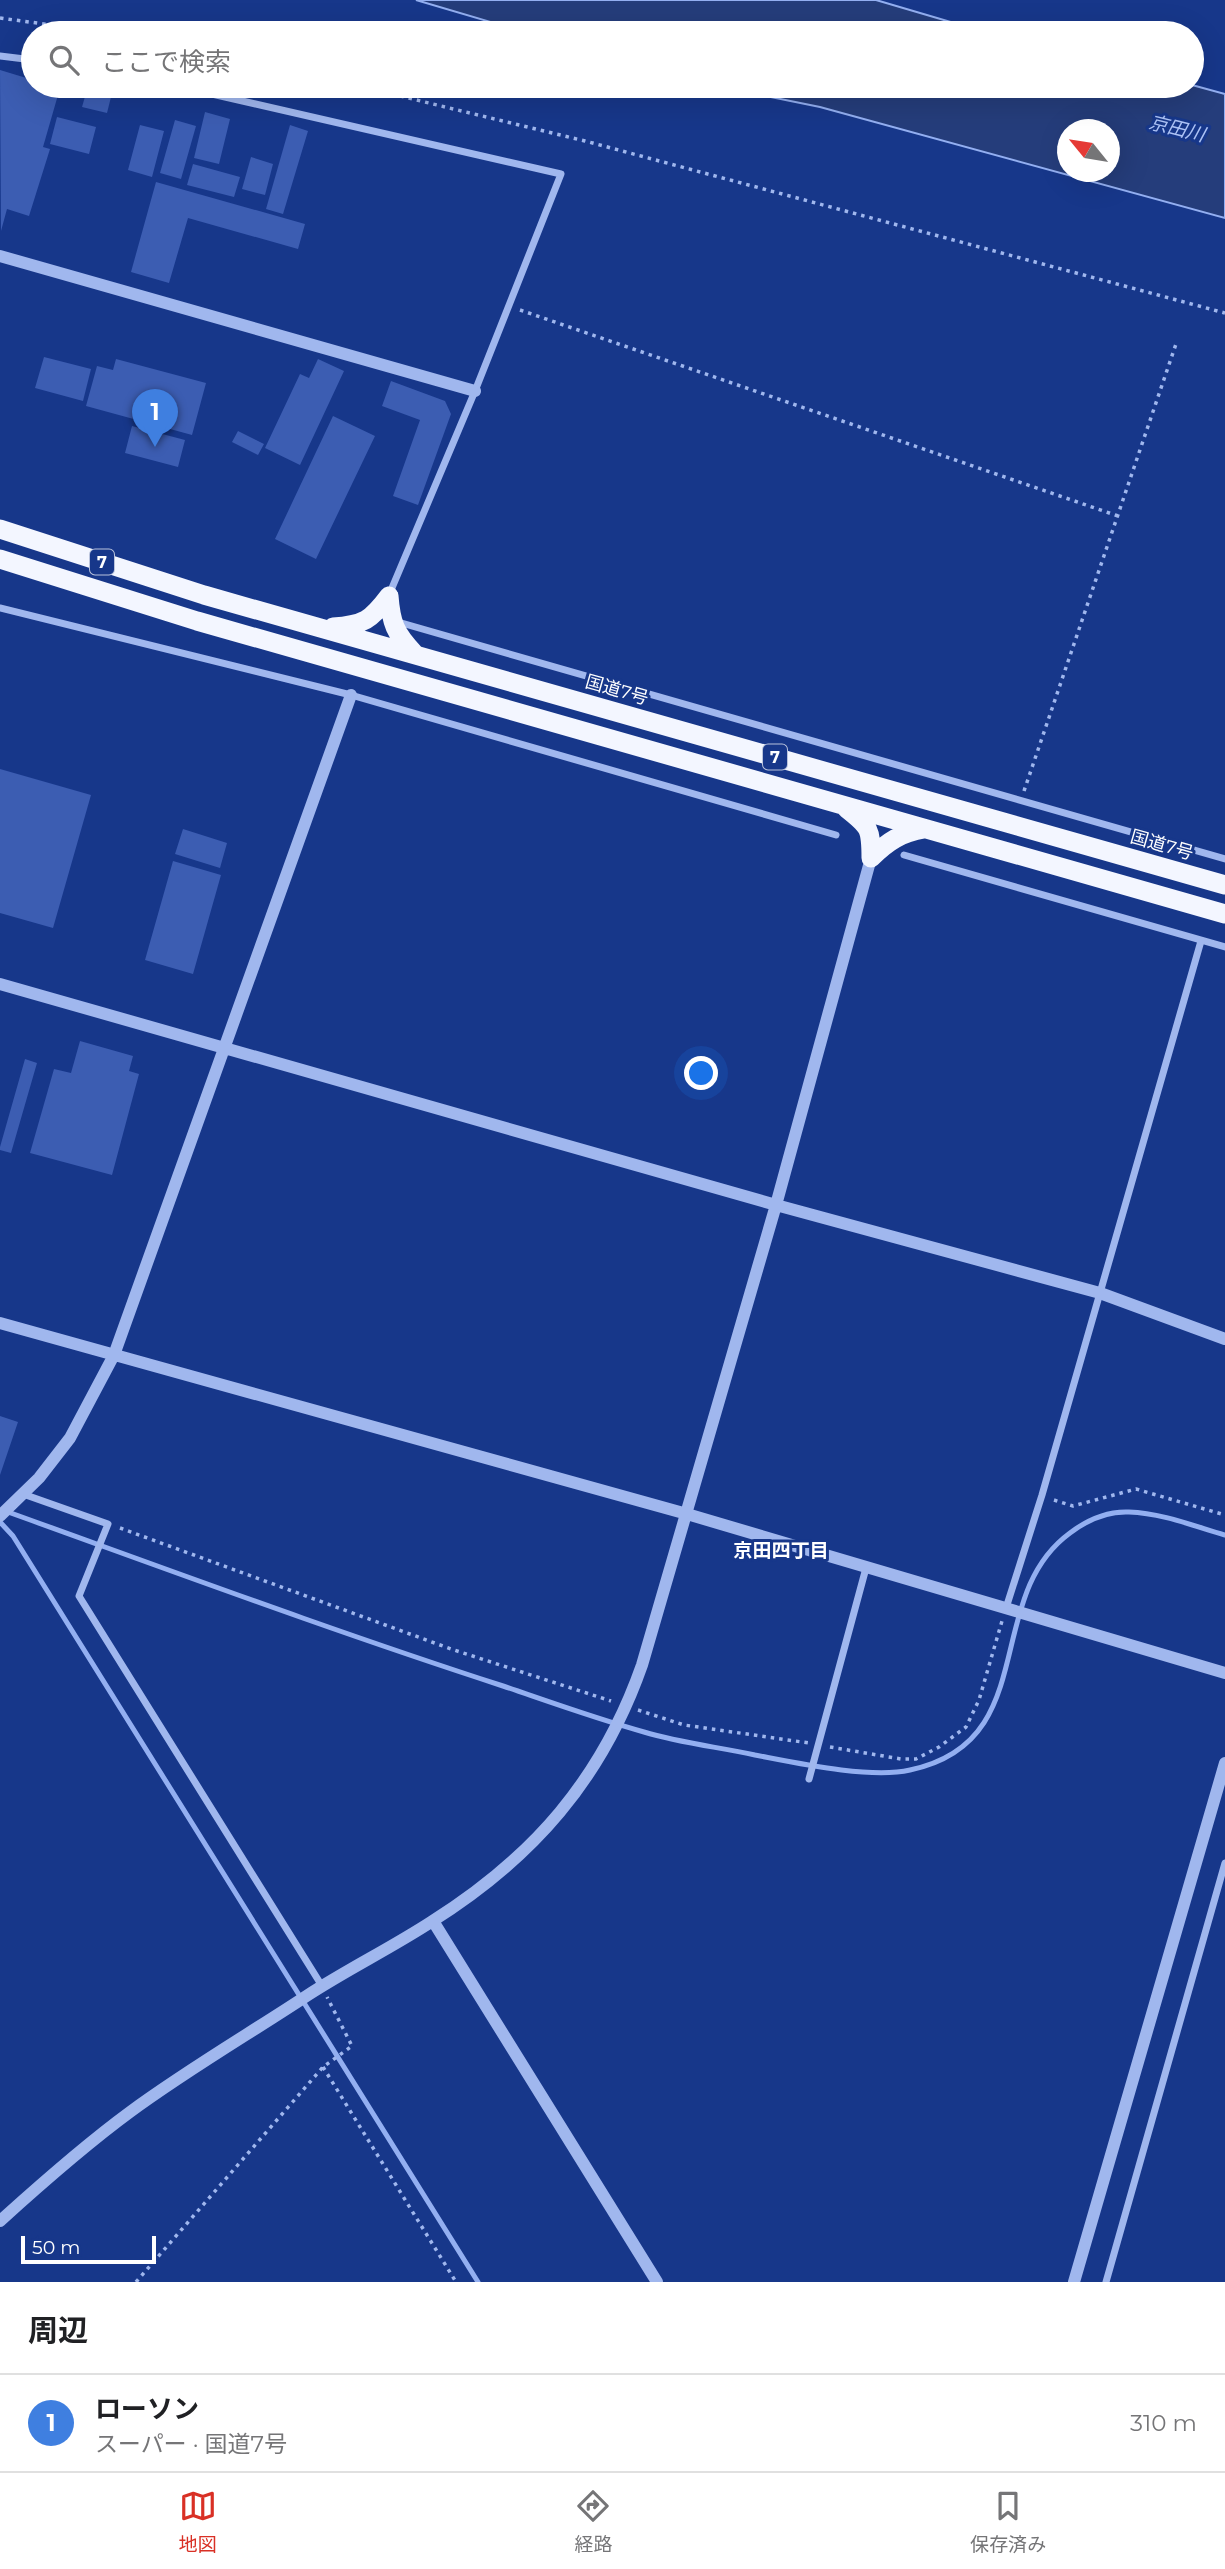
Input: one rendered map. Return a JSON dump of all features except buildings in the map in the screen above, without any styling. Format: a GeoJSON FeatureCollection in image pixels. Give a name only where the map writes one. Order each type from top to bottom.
{"type":"FeatureCollection","features":[{"type":"Feature","properties":{"kind":"highway","name":"国道7号"},"geometry":{"type":"LineString","coordinates":[[0,528],[204,595],[1225,885]]}},
{"type":"Feature","properties":{"kind":"highway","name":"7"},"geometry":{"type":"LineString","coordinates":[[0,559],[197,621],[1225,914]]}},
{"type":"Feature","properties":{"kind":"highway"},"geometry":{"type":"LineString","coordinates":[[389,596],[391,620],[400,638],[416,654]]}},
{"type":"Feature","properties":{"kind":"highway"},"geometry":{"type":"LineString","coordinates":[[325,628],[358,625],[374,616],[389,596]]}},
{"type":"Feature","properties":{"kind":"highway"},"geometry":{"type":"LineString","coordinates":[[843,806],[862,821],[871,834],[871,858]]}},
{"type":"Feature","properties":{"kind":"highway"},"geometry":{"type":"LineString","coordinates":[[871,858],[887,841],[903,833],[925,828]]}},
{"type":"Feature","properties":{"kind":"street"},"geometry":{"type":"LineString","coordinates":[[0,56],[21,59]]}},
{"type":"Feature","properties":{"kind":"street"},"geometry":{"type":"LineString","coordinates":[[229,98],[561,174],[475,391],[389,596]]}},
{"type":"Feature","properties":{"kind":"street"},"geometry":{"type":"LineString","coordinates":[[0,256],[475,391]]}},
{"type":"Feature","properties":{"kind":"street"},"geometry":{"type":"LineString","coordinates":[[0,608],[351,695],[836,835]]}},
{"type":"Feature","properties":{"kind":"street"},"geometry":{"type":"LineString","coordinates":[[391,620],[1225,859]]}},
{"type":"Feature","properties":{"kind":"street"},"geometry":{"type":"LineString","coordinates":[[0,1516],[39,1478],[70,1438],[114,1355],[351,695]]}},
{"type":"Feature","properties":{"kind":"street"},"geometry":{"type":"LineString","coordinates":[[904,855],[1225,947]]}},
{"type":"Feature","properties":{"kind":"street"},"geometry":{"type":"LineString","coordinates":[[0,2221],[47,2178],[130,2112],[322,1986],[433,1921],[507,1868],[545,1830],[578,1791],[628,1707],[776,1205],[871,858]]}},
{"type":"Feature","properties":{"kind":"street"},"geometry":{"type":"LineString","coordinates":[[1006,1608],[1042,1496],[1201,941]]}},
{"type":"Feature","properties":{"kind":"street"},"geometry":{"type":"LineString","coordinates":[[0,984],[776,1205],[1100,1293],[1225,1339]]}},
{"type":"Feature","properties":{"kind":"street"},"geometry":{"type":"LineString","coordinates":[[0,1322],[687,1514],[1225,1673]]}},
{"type":"Feature","properties":{"kind":"street"},"geometry":{"type":"LineString","coordinates":[[22,1494],[108,1524],[79,1596],[322,1986]]}},
{"type":"Feature","properties":{"kind":"street"},"geometry":{"type":"LineString","coordinates":[[809,1779],[866,1568]]}},
{"type":"Feature","properties":{"kind":"street"},"geometry":{"type":"LineString","coordinates":[[1074,2282],[1225,1763]]}},
{"type":"Feature","properties":{"kind":"street"},"geometry":{"type":"LineString","coordinates":[[1106,2282],[1225,1863]]}},
{"type":"Feature","properties":{"kind":"street"},"geometry":{"type":"LineString","coordinates":[[433,1921],[657,2282]]}},
{"type":"Feature","properties":{"kind":"path"},"geometry":{"type":"LineString","coordinates":[[0,18],[22,21]]}},
{"type":"Feature","properties":{"kind":"path"},"geometry":{"type":"LineString","coordinates":[[408,98],[585,141],[1225,313]]}},
{"type":"Feature","properties":{"kind":"path"},"geometry":{"type":"LineString","coordinates":[[508,306],[1118,516]]}},
{"type":"Feature","properties":{"kind":"path"},"geometry":{"type":"LineString","coordinates":[[1021,800],[1177,341]]}},
{"type":"Feature","properties":{"kind":"path"},"geometry":{"type":"LineString","coordinates":[[1042,1496],[1073,1506],[1136,1489],[1225,1515]]}},
{"type":"Feature","properties":{"kind":"path"},"geometry":{"type":"LineString","coordinates":[[108,1524],[451,1649],[684,1725],[901,1759],[916,1759],[939,1747],[965,1727],[979,1700],[1006,1608]]}},
{"type":"Feature","properties":{"kind":"path"},"geometry":{"type":"LineString","coordinates":[[136,2282],[323,2067],[352,2046],[322,1986]]}},
{"type":"Feature","properties":{"kind":"path"},"geometry":{"type":"LineString","coordinates":[[323,2067],[456,2282]]}},
{"type":"Feature","properties":{"kind":"water"},"geometry":{"type":"Polygon","coordinates":[[[416,0],[876,0],[947,21],[487,21],[416,0]]]}},
{"type":"Feature","properties":{"kind":"water","name":"京田川"},"geometry":{"type":"Polygon","coordinates":[[[1204,88],[1225,94],[1225,218],[1094,182],[1120,182],[1120,119],[1057,119],[1057,172],[820,107],[775,98],[1204,98],[1204,88]]]}},
{"type":"Feature","properties":{"kind":"waterway"},"geometry":{"type":"LineString","coordinates":[[8,1512],[316,1623],[626,1727],[671,1739],[791,1762],[875,1773],[910,1770],[951,1754],[979,1730],[996,1700],[1026,1594],[1043,1561],[1077,1528],[1105,1515],[1129,1512],[1165,1517],[1225,1535]]}},
{"type":"Feature","properties":{"kind":"waterway"},"geometry":{"type":"LineString","coordinates":[[0,1522],[13,1536],[478,2282]]}},
{"type":"Feature","properties":{"kind":"place","name":"ローソン"},"geometry":{"type":"Point","coordinates":[155,447]}},
{"type":"Feature","properties":{"kind":"district","name":"京田四丁目"},"geometry":{"type":"Point","coordinates":[781,1550]}}]}
